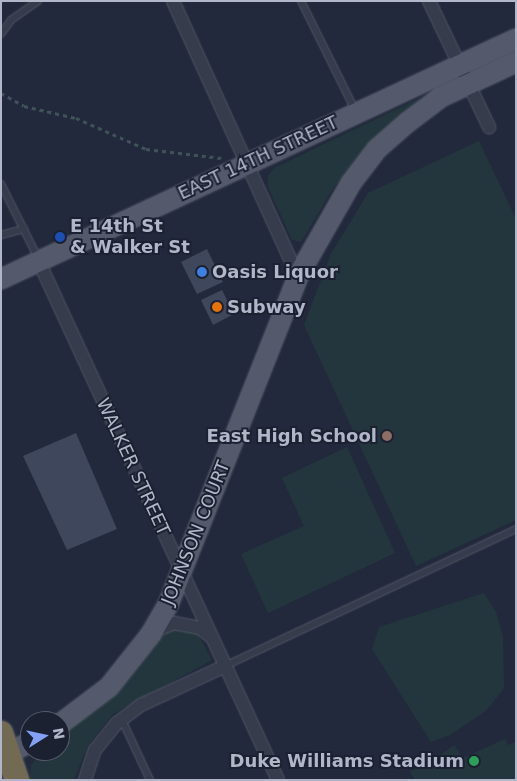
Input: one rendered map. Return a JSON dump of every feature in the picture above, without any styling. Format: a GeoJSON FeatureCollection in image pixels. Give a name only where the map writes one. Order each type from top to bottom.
{"type":"FeatureCollection","features":[{"type":"Feature","properties":{"kind":"highway"},"geometry":{"type":"LineString","coordinates":[[4,748],[17,780]]}},
{"type":"Feature","properties":{"kind":"main road","name":"EAST 14TH STREET"},"geometry":{"type":"LineString","coordinates":[[1,279],[516,39]]}},
{"type":"Feature","properties":{"kind":"main road"},"geometry":{"type":"LineString","coordinates":[[469,84],[516,62]]}},
{"type":"Feature","properties":{"kind":"main road","name":"JOHNSON COURT"},"geometry":{"type":"LineString","coordinates":[[70,716],[109,687],[151,634],[182,573],[298,276],[351,183],[377,149],[441,97],[469,84]]}},
{"type":"Feature","properties":{"kind":"main road"},"geometry":{"type":"LineString","coordinates":[[4,748],[20,744]]}},
{"type":"Feature","properties":{"kind":"street"},"geometry":{"type":"LineString","coordinates":[[173,1],[249,162],[298,276]]}},
{"type":"Feature","properties":{"kind":"street"},"geometry":{"type":"LineString","coordinates":[[429,1],[489,127]]}},
{"type":"Feature","properties":{"kind":"street","name":"WALKER STREET"},"geometry":{"type":"LineString","coordinates":[[39,262],[278,780]]}},
{"type":"Feature","properties":{"kind":"street"},"geometry":{"type":"LineString","coordinates":[[151,634],[174,623],[200,628],[212,638]]}},
{"type":"Feature","properties":{"kind":"street"},"geometry":{"type":"LineString","coordinates":[[85,780],[95,750],[122,720],[141,705],[225,666]]}},
{"type":"Feature","properties":{"kind":"lane"},"geometry":{"type":"LineString","coordinates":[[1,34],[11,20],[38,1]]}},
{"type":"Feature","properties":{"kind":"lane"},"geometry":{"type":"LineString","coordinates":[[300,1],[356,113]]}},
{"type":"Feature","properties":{"kind":"lane"},"geometry":{"type":"LineString","coordinates":[[1,184],[39,262]]}},
{"type":"Feature","properties":{"kind":"lane"},"geometry":{"type":"LineString","coordinates":[[1,235],[24,229]]}},
{"type":"Feature","properties":{"kind":"lane"},"geometry":{"type":"LineString","coordinates":[[225,666],[516,529]]}},
{"type":"Feature","properties":{"kind":"lane"},"geometry":{"type":"LineString","coordinates":[[122,720],[150,780]]}},
{"type":"Feature","properties":{"kind":"path"},"geometry":{"type":"LineString","coordinates":[[1,93],[24,106],[76,118],[146,149],[222,158]]}},
{"type":"Feature","properties":{"kind":"shaded area"},"geometry":{"type":"Polygon","coordinates":[[[422,97],[363,153],[334,187],[301,242],[292,240],[268,187],[268,176],[274,168],[422,97]]]}},
{"type":"Feature","properties":{"kind":"shaded area"},"geometry":{"type":"Polygon","coordinates":[[[479,141],[516,219],[516,520],[416,566],[304,325],[331,254],[368,193],[479,141]]]}},
{"type":"Feature","properties":{"kind":"shaded area"},"geometry":{"type":"Polygon","coordinates":[[[347,447],[395,553],[268,613],[241,554],[304,526],[282,478],[347,447]]]}},
{"type":"Feature","properties":{"kind":"shaded area"},"geometry":{"type":"Polygon","coordinates":[[[484,593],[496,612],[503,637],[504,688],[487,710],[450,735],[431,742],[372,649],[379,627],[484,593]]]}},
{"type":"Feature","properties":{"kind":"shaded area"},"geometry":{"type":"Polygon","coordinates":[[[175,628],[197,633],[212,660],[113,714],[88,745],[74,780],[30,780],[31,765],[35,761],[70,761],[70,729],[112,693],[157,638],[175,628]]]}},
{"type":"Feature","properties":{"kind":"shaded area","name":"Duke Williams Stadium"},"geometry":{"type":"Polygon","coordinates":[[[505,739],[508,745],[516,742],[516,780],[414,780],[410,771],[427,765],[454,745],[463,758],[505,739]]]}},
{"type":"Feature","properties":{"kind":"building","name":"Oasis Liquor"},"geometry":{"type":"Polygon","coordinates":[[[207,249],[223,282],[197,294],[181,262],[207,249]]]}},
{"type":"Feature","properties":{"kind":"building","name":"Subway"},"geometry":{"type":"Polygon","coordinates":[[[222,290],[234,314],[213,325],[201,300],[222,290]]]}},
{"type":"Feature","properties":{"kind":"building"},"geometry":{"type":"Polygon","coordinates":[[[76,433],[117,529],[67,550],[23,456],[76,433]]]}},
{"type":"Feature","properties":{"kind":"place","name":"E 14th St & Walker St"},"geometry":{"type":"Point","coordinates":[60,237]}},
{"type":"Feature","properties":{"kind":"place","name":"Oasis Liquor"},"geometry":{"type":"Point","coordinates":[202,272]}},
{"type":"Feature","properties":{"kind":"place","name":"Subway"},"geometry":{"type":"Point","coordinates":[217,307]}},
{"type":"Feature","properties":{"kind":"place","name":"East High School"},"geometry":{"type":"Point","coordinates":[387,436]}},
{"type":"Feature","properties":{"kind":"place","name":"Duke Williams Stadium"},"geometry":{"type":"Point","coordinates":[474,761]}}]}
